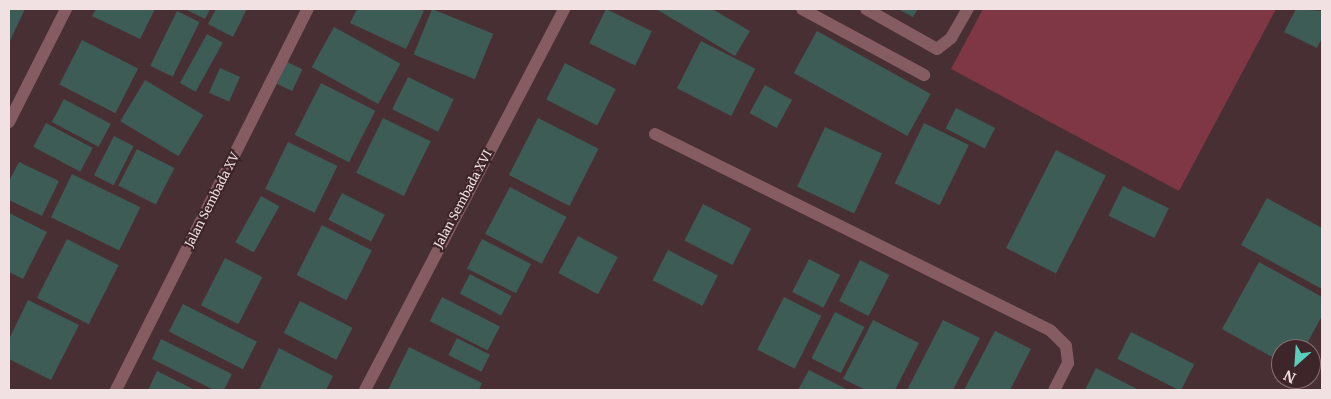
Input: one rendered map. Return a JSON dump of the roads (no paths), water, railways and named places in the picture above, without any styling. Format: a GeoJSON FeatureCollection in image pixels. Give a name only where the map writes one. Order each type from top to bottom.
{"type":"FeatureCollection","features":[{"type":"Feature","properties":{"kind":"street"},"geometry":{"type":"LineString","coordinates":[[9,122],[66,9]]}},
{"type":"Feature","properties":{"kind":"street","name":"Jalan Sembada XV"},"geometry":{"type":"LineString","coordinates":[[116,390],[308,9]]}},
{"type":"Feature","properties":{"kind":"street","name":"Jalan Sembada XVI"},"geometry":{"type":"LineString","coordinates":[[365,390],[564,9]]}},
{"type":"Feature","properties":{"kind":"street"},"geometry":{"type":"LineString","coordinates":[[802,9],[924,75]]}},
{"type":"Feature","properties":{"kind":"street"},"geometry":{"type":"LineString","coordinates":[[866,9],[937,49],[951,38],[968,9]]}},
{"type":"Feature","properties":{"kind":"street"},"geometry":{"type":"LineString","coordinates":[[656,134],[1051,331],[1066,346],[1068,363],[1054,390]]}}]}
